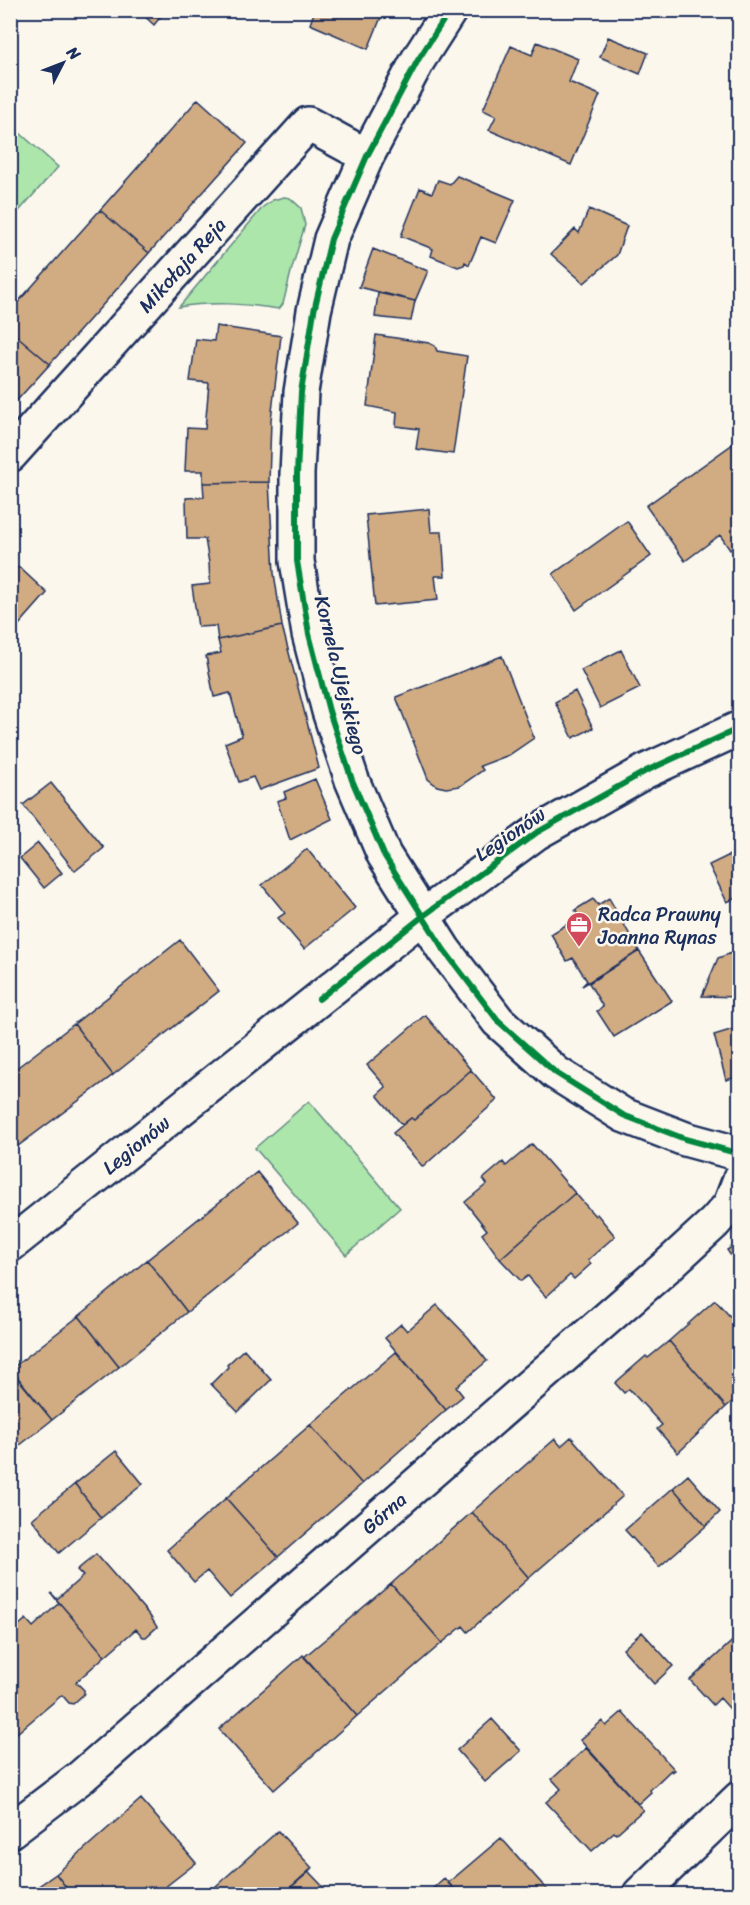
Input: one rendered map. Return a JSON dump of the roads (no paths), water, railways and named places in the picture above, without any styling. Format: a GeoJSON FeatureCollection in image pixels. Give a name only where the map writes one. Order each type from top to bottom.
{"type":"FeatureCollection","features":[{"type":"Feature","properties":{"kind":"street","name":"Kornela Ujejskiego"},"geometry":{"type":"LineString","coordinates":[[450,10],[418,60],[368,156],[332,239],[314,311],[301,392],[297,474],[297,561],[309,634],[329,711],[352,780],[384,855],[444,951],[498,1021],[556,1073],[623,1115],[685,1139],[740,1154]]}},
{"type":"Feature","properties":{"kind":"street","name":"Mikołaja Reja"},"geometry":{"type":"LineString","coordinates":[[10,456],[308,124],[368,156]]}},
{"type":"Feature","properties":{"kind":"street","name":"Legionów"},"geometry":{"type":"LineString","coordinates":[[10,1245],[423,916],[536,833],[646,771],[740,728]]}},
{"type":"Feature","properties":{"kind":"street","name":"Górna"},"geometry":{"type":"LineString","coordinates":[[10,1831],[81,1777],[665,1268],[730,1205],[740,1179]]}},
{"type":"Feature","properties":{"kind":"street"},"geometry":{"type":"LineString","coordinates":[[640,1894],[740,1798]]}},
{"type":"Feature","properties":{"kind":"place","name":"Radca Prawny Joanna Rynas"},"geometry":{"type":"Point","coordinates":[579,948]}}]}
